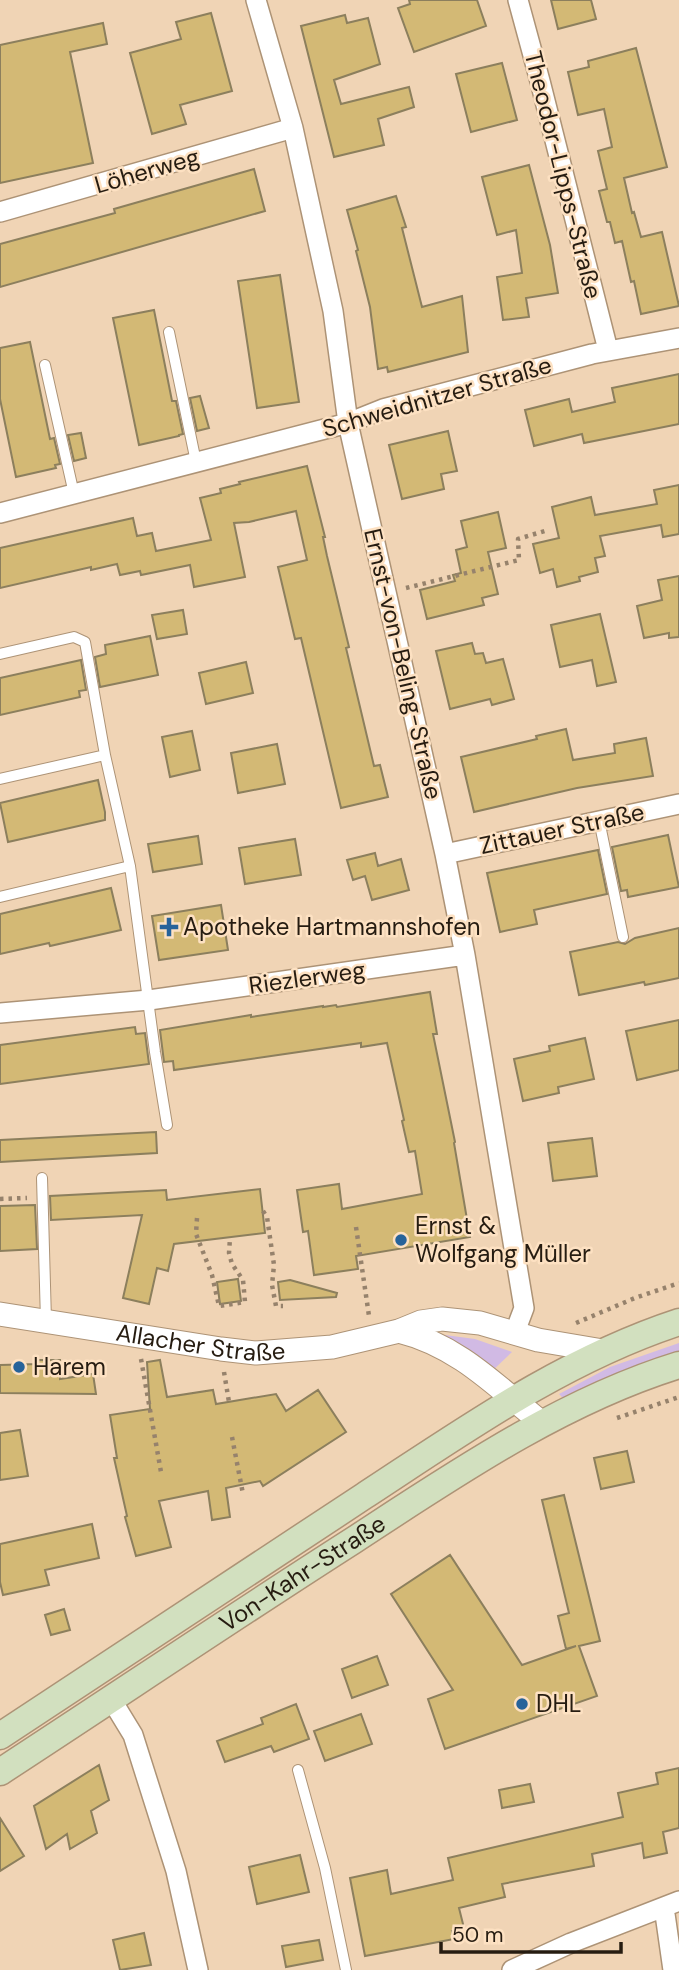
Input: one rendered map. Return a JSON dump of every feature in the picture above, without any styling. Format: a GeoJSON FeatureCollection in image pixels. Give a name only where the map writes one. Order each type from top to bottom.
{"type":"FeatureCollection","features":[{"type":"Feature","properties":{"kind":"main road"},"geometry":{"type":"LineString","coordinates":[[603,1351],[646,1332],[679,1322]]}},
{"type":"Feature","properties":{"kind":"main road","name":"Von-Kahr-Straße"},"geometry":{"type":"LineString","coordinates":[[0,1736],[512,1399],[603,1351]]}},
{"type":"Feature","properties":{"kind":"main road","name":"Von-Kahr-Straße"},"geometry":{"type":"LineString","coordinates":[[0,1772],[448,1479],[542,1423],[615,1389],[679,1365]]}},
{"type":"Feature","properties":{"kind":"street","name":"Ernst-von-Beling-Straße"},"geometry":{"type":"LineString","coordinates":[[256,0],[293,128],[333,311],[348,423],[445,853],[465,955],[524,1308],[515,1332]]}},
{"type":"Feature","properties":{"kind":"street","name":"Theodor-Lipps-Straße"},"geometry":{"type":"LineString","coordinates":[[518,0],[608,350]]}},
{"type":"Feature","properties":{"kind":"street","name":"Löherweg"},"geometry":{"type":"LineString","coordinates":[[0,212],[53,199],[293,128]]}},
{"type":"Feature","properties":{"kind":"street","name":"Schweidnitzer Straße"},"geometry":{"type":"LineString","coordinates":[[0,513],[348,423],[383,410],[608,350],[679,338]]}},
{"type":"Feature","properties":{"kind":"street","name":"Zittauer Straße"},"geometry":{"type":"LineString","coordinates":[[445,853],[679,804]]}},
{"type":"Feature","properties":{"kind":"street","name":"Riezlerweg"},"geometry":{"type":"LineString","coordinates":[[0,1013],[149,1000],[465,955]]}},
{"type":"Feature","properties":{"kind":"street","name":"Allacher Straße"},"geometry":{"type":"LineString","coordinates":[[0,1314],[137,1337],[256,1353],[332,1347],[399,1331],[421,1322],[442,1319],[480,1323],[538,1340],[603,1351]]}},
{"type":"Feature","properties":{"kind":"street"},"geometry":{"type":"LineString","coordinates":[[399,1331],[421,1337],[457,1355],[542,1423]]}},
{"type":"Feature","properties":{"kind":"street"},"geometry":{"type":"LineString","coordinates":[[111,1699],[133,1735],[176,1871],[198,1970]]}},
{"type":"Feature","properties":{"kind":"street"},"geometry":{"type":"LineString","coordinates":[[512,1970],[671,1904],[673,1970]]}},
{"type":"Feature","properties":{"kind":"lane"},"geometry":{"type":"LineString","coordinates":[[169,332],[196,462]]}},
{"type":"Feature","properties":{"kind":"lane"},"geometry":{"type":"LineString","coordinates":[[45,365],[74,494]]}},
{"type":"Feature","properties":{"kind":"lane"},"geometry":{"type":"LineString","coordinates":[[0,654],[74,637],[85,642],[105,754],[130,866],[167,1125]]}},
{"type":"Feature","properties":{"kind":"lane"},"geometry":{"type":"LineString","coordinates":[[0,779],[105,754]]}},
{"type":"Feature","properties":{"kind":"lane"},"geometry":{"type":"LineString","coordinates":[[599,820],[623,937]]}},
{"type":"Feature","properties":{"kind":"lane"},"geometry":{"type":"LineString","coordinates":[[0,897],[130,866]]}},
{"type":"Feature","properties":{"kind":"lane"},"geometry":{"type":"LineString","coordinates":[[42,1178],[46,1322]]}},
{"type":"Feature","properties":{"kind":"lane"},"geometry":{"type":"LineString","coordinates":[[298,1770],[325,1868],[345,1970]]}},
{"type":"Feature","properties":{"kind":"path"},"geometry":{"type":"LineString","coordinates":[[398,590],[519,560],[518,538],[548,530]]}},
{"type":"Feature","properties":{"kind":"path"},"geometry":{"type":"LineString","coordinates":[[0,1199],[42,1198]]}},
{"type":"Feature","properties":{"kind":"path"},"geometry":{"type":"LineString","coordinates":[[263,1211],[267,1217],[274,1265],[272,1284],[276,1306],[284,1306]]}},
{"type":"Feature","properties":{"kind":"path"},"geometry":{"type":"LineString","coordinates":[[197,1217],[196,1234],[212,1275],[219,1306],[245,1302],[243,1280],[229,1252],[230,1238]]}},
{"type":"Feature","properties":{"kind":"path"},"geometry":{"type":"LineString","coordinates":[[356,1227],[372,1338]]}},
{"type":"Feature","properties":{"kind":"path"},"geometry":{"type":"LineString","coordinates":[[137,1337],[161,1472]]}},
{"type":"Feature","properties":{"kind":"path"},"geometry":{"type":"LineString","coordinates":[[221,1349],[229,1402]]}},
{"type":"Feature","properties":{"kind":"path"},"geometry":{"type":"LineString","coordinates":[[607,1421],[679,1397]]}},
{"type":"Feature","properties":{"kind":"path"},"geometry":{"type":"LineString","coordinates":[[232,1437],[243,1494]]}},
{"type":"Feature","properties":{"kind":"shaded area"},"geometry":{"type":"Polygon","coordinates":[[[445,1335],[475,1339],[512,1352],[491,1372],[442,1337],[445,1335]]]}},
{"type":"Feature","properties":{"kind":"shaded area"},"geometry":{"type":"Polygon","coordinates":[[[679,1343],[679,1357],[582,1397],[562,1397],[559,1394],[610,1367],[679,1343]]]}},
{"type":"Feature","properties":{"kind":"building"},"geometry":{"type":"Polygon","coordinates":[[[409,0],[477,0],[486,26],[414,52],[398,8],[410,4],[409,0]]]}},
{"type":"Feature","properties":{"kind":"building"},"geometry":{"type":"Polygon","coordinates":[[[551,0],[591,0],[596,19],[558,29],[551,0]]]}},
{"type":"Feature","properties":{"kind":"building"},"geometry":{"type":"Polygon","coordinates":[[[211,13],[232,91],[180,105],[186,124],[152,134],[130,53],[181,39],[176,22],[211,13]]]}},
{"type":"Feature","properties":{"kind":"building"},"geometry":{"type":"Polygon","coordinates":[[[345,15],[347,23],[368,18],[380,64],[334,80],[341,104],[409,87],[414,107],[378,119],[384,145],[334,157],[301,26],[345,15]]]}},
{"type":"Feature","properties":{"kind":"building"},"geometry":{"type":"Polygon","coordinates":[[[103,23],[107,44],[70,52],[93,163],[0,183],[0,45],[103,23]]]}},
{"type":"Feature","properties":{"kind":"building"},"geometry":{"type":"Polygon","coordinates":[[[636,48],[667,167],[624,178],[641,237],[662,232],[679,306],[641,314],[622,241],[615,243],[599,191],[607,189],[598,151],[612,147],[604,109],[578,115],[568,72],[589,67],[588,61],[636,48]]]}},
{"type":"Feature","properties":{"kind":"building"},"geometry":{"type":"Polygon","coordinates":[[[502,63],[517,120],[471,132],[456,74],[502,63]]]}},
{"type":"Feature","properties":{"kind":"building"},"geometry":{"type":"Polygon","coordinates":[[[529,165],[550,245],[558,293],[526,298],[529,317],[503,320],[497,277],[522,273],[516,230],[497,235],[482,177],[529,165]]]}},
{"type":"Feature","properties":{"kind":"building"},"geometry":{"type":"Polygon","coordinates":[[[254,169],[265,211],[0,287],[0,244],[115,213],[114,209],[254,169]]]}},
{"type":"Feature","properties":{"kind":"building"},"geometry":{"type":"Polygon","coordinates":[[[396,196],[406,227],[402,228],[422,307],[462,296],[468,352],[388,372],[387,367],[378,369],[370,307],[347,210],[396,196]]]}},
{"type":"Feature","properties":{"kind":"building"},"geometry":{"type":"Polygon","coordinates":[[[280,275],[299,402],[257,408],[238,281],[280,275]]]}},
{"type":"Feature","properties":{"kind":"building"},"geometry":{"type":"Polygon","coordinates":[[[154,310],[172,401],[176,401],[183,434],[139,445],[113,318],[154,310]]]}},
{"type":"Feature","properties":{"kind":"building"},"geometry":{"type":"Polygon","coordinates":[[[30,342],[50,439],[54,438],[60,464],[55,465],[56,468],[16,477],[0,399],[0,348],[30,342]]]}},
{"type":"Feature","properties":{"kind":"building"},"geometry":{"type":"Polygon","coordinates":[[[679,374],[679,424],[584,443],[582,434],[534,446],[525,410],[569,399],[572,412],[615,402],[612,388],[679,374]]]}},
{"type":"Feature","properties":{"kind":"building"},"geometry":{"type":"Polygon","coordinates":[[[200,396],[209,428],[197,431],[190,398],[200,396]]]}},
{"type":"Feature","properties":{"kind":"building"},"geometry":{"type":"Polygon","coordinates":[[[448,431],[457,471],[441,474],[444,489],[402,499],[389,445],[448,431]]]}},
{"type":"Feature","properties":{"kind":"building"},"geometry":{"type":"Polygon","coordinates":[[[81,433],[86,458],[74,461],[68,435],[81,433]]]}},
{"type":"Feature","properties":{"kind":"building"},"geometry":{"type":"Polygon","coordinates":[[[307,466],[374,766],[380,765],[388,797],[341,808],[301,638],[295,639],[278,567],[307,560],[296,511],[234,523],[245,577],[194,587],[190,565],[141,575],[140,571],[120,575],[117,564],[91,570],[91,567],[0,588],[0,548],[133,518],[137,536],[152,533],[156,551],[211,540],[200,498],[221,493],[220,489],[240,484],[239,482],[307,466]]]}},
{"type":"Feature","properties":{"kind":"building"},"geometry":{"type":"Polygon","coordinates":[[[679,485],[679,534],[663,537],[661,525],[600,536],[605,556],[595,558],[598,572],[579,577],[580,581],[557,587],[553,569],[540,573],[533,544],[559,538],[552,507],[591,497],[595,515],[657,504],[654,490],[679,485]]]}},
{"type":"Feature","properties":{"kind":"building"},"geometry":{"type":"Polygon","coordinates":[[[498,512],[506,548],[488,552],[498,594],[482,598],[484,605],[427,619],[420,590],[455,581],[453,575],[461,573],[456,550],[467,547],[461,521],[498,512]]]}},
{"type":"Feature","properties":{"kind":"building"},"geometry":{"type":"Polygon","coordinates":[[[679,576],[679,637],[669,638],[669,633],[644,638],[637,606],[662,600],[658,580],[679,576]]]}},
{"type":"Feature","properties":{"kind":"building"},"geometry":{"type":"Polygon","coordinates":[[[183,610],[187,634],[157,639],[152,615],[183,610]]]}},
{"type":"Feature","properties":{"kind":"building"},"geometry":{"type":"Polygon","coordinates":[[[600,614],[616,682],[597,686],[592,660],[560,667],[551,625],[600,614]]]}},
{"type":"Feature","properties":{"kind":"building"},"geometry":{"type":"Polygon","coordinates":[[[150,636],[158,675],[100,687],[95,657],[106,654],[105,645],[150,636]]]}},
{"type":"Feature","properties":{"kind":"building"},"geometry":{"type":"Polygon","coordinates":[[[472,643],[475,654],[483,653],[486,663],[503,659],[514,699],[492,705],[490,699],[450,709],[436,651],[472,643]]]}},
{"type":"Feature","properties":{"kind":"building"},"geometry":{"type":"Polygon","coordinates":[[[81,660],[86,690],[79,691],[80,697],[0,715],[0,678],[81,660]]]}},
{"type":"Feature","properties":{"kind":"building"},"geometry":{"type":"Polygon","coordinates":[[[246,662],[253,693],[206,704],[199,673],[246,662]]]}},
{"type":"Feature","properties":{"kind":"building"},"geometry":{"type":"Polygon","coordinates":[[[566,729],[573,760],[615,753],[614,744],[646,738],[653,776],[577,788],[474,812],[461,757],[537,739],[536,736],[566,729]]]}},
{"type":"Feature","properties":{"kind":"building"},"geometry":{"type":"Polygon","coordinates":[[[192,731],[200,770],[170,777],[162,737],[192,731]]]}},
{"type":"Feature","properties":{"kind":"building"},"geometry":{"type":"Polygon","coordinates":[[[277,744],[285,784],[238,793],[231,753],[277,744]]]}},
{"type":"Feature","properties":{"kind":"building"},"geometry":{"type":"Polygon","coordinates":[[[98,780],[105,820],[8,842],[0,803],[98,780]]]}},
{"type":"Feature","properties":{"kind":"building"},"geometry":{"type":"Polygon","coordinates":[[[668,835],[679,887],[628,897],[627,890],[621,891],[612,847],[668,835]]]}},
{"type":"Feature","properties":{"kind":"building"},"geometry":{"type":"Polygon","coordinates":[[[198,836],[202,864],[153,872],[148,844],[198,836]]]}},
{"type":"Feature","properties":{"kind":"building"},"geometry":{"type":"Polygon","coordinates":[[[295,839],[301,875],[245,884],[239,848],[295,839]]]}},
{"type":"Feature","properties":{"kind":"building"},"geometry":{"type":"Polygon","coordinates":[[[598,850],[607,894],[534,910],[537,924],[500,932],[487,873],[598,850]]]}},
{"type":"Feature","properties":{"kind":"building"},"geometry":{"type":"Polygon","coordinates":[[[375,853],[378,866],[401,859],[409,890],[372,900],[365,876],[353,880],[347,860],[375,853]]]}},
{"type":"Feature","properties":{"kind":"building"},"geometry":{"type":"Polygon","coordinates":[[[111,888],[121,930],[0,954],[0,914],[111,888]]]}},
{"type":"Feature","properties":{"kind":"building"},"geometry":{"type":"Polygon","coordinates":[[[221,905],[228,950],[159,960],[152,916],[221,905]]]}},
{"type":"Feature","properties":{"kind":"building"},"geometry":{"type":"Polygon","coordinates":[[[679,928],[679,978],[579,995],[570,952],[618,942],[625,944],[635,938],[679,928]]]}},
{"type":"Feature","properties":{"kind":"building"},"geometry":{"type":"Polygon","coordinates":[[[430,992],[437,1034],[433,1034],[455,1142],[470,1237],[356,1256],[358,1269],[314,1275],[308,1231],[303,1232],[297,1190],[339,1184],[342,1209],[422,1194],[415,1151],[409,1152],[387,1043],[361,1047],[361,1043],[174,1070],[173,1061],[164,1062],[160,1030],[251,1015],[323,1006],[337,1007],[430,992]]]}},
{"type":"Feature","properties":{"kind":"building"},"geometry":{"type":"Polygon","coordinates":[[[679,1020],[679,1070],[637,1080],[626,1031],[679,1020]]]}},
{"type":"Feature","properties":{"kind":"building"},"geometry":{"type":"Polygon","coordinates":[[[135,1027],[136,1034],[145,1033],[149,1064],[0,1084],[0,1045],[135,1027]]]}},
{"type":"Feature","properties":{"kind":"building"},"geometry":{"type":"Polygon","coordinates":[[[585,1038],[594,1079],[558,1087],[559,1093],[523,1101],[514,1059],[550,1051],[549,1046],[585,1038]]]}},
{"type":"Feature","properties":{"kind":"building"},"geometry":{"type":"Polygon","coordinates":[[[156,1132],[157,1153],[0,1162],[0,1140],[156,1132]]]}},
{"type":"Feature","properties":{"kind":"building"},"geometry":{"type":"Polygon","coordinates":[[[592,1138],[597,1176],[553,1181],[548,1143],[592,1138]]]}},
{"type":"Feature","properties":{"kind":"building"},"geometry":{"type":"Polygon","coordinates":[[[260,1189],[265,1233],[174,1244],[168,1271],[157,1268],[149,1304],[123,1298],[142,1215],[51,1220],[50,1196],[166,1190],[167,1200],[260,1189]]]}},
{"type":"Feature","properties":{"kind":"building"},"geometry":{"type":"Polygon","coordinates":[[[35,1205],[37,1249],[0,1251],[0,1206],[35,1205]]]}},
{"type":"Feature","properties":{"kind":"building"},"geometry":{"type":"Polygon","coordinates":[[[238,1279],[241,1301],[220,1304],[217,1282],[238,1279]]]}},
{"type":"Feature","properties":{"kind":"building"},"geometry":{"type":"Polygon","coordinates":[[[290,1280],[337,1293],[336,1297],[280,1300],[278,1282],[290,1280]]]}},
{"type":"Feature","properties":{"kind":"building"},"geometry":{"type":"Polygon","coordinates":[[[38,1360],[60,1360],[60,1379],[93,1374],[96,1394],[0,1393],[0,1365],[38,1364],[38,1360]]]}},
{"type":"Feature","properties":{"kind":"building"},"geometry":{"type":"Polygon","coordinates":[[[160,1360],[167,1397],[213,1390],[216,1404],[276,1394],[286,1411],[318,1390],[346,1432],[263,1486],[260,1481],[226,1488],[230,1517],[212,1520],[208,1491],[159,1501],[171,1547],[136,1556],[125,1517],[127,1516],[114,1458],[117,1458],[110,1415],[150,1409],[147,1362],[160,1360]]]}},
{"type":"Feature","properties":{"kind":"building"},"geometry":{"type":"Polygon","coordinates":[[[20,1430],[28,1476],[0,1480],[0,1433],[20,1430]]]}},
{"type":"Feature","properties":{"kind":"building"},"geometry":{"type":"Polygon","coordinates":[[[627,1451],[634,1482],[601,1489],[594,1458],[627,1451]]]}},
{"type":"Feature","properties":{"kind":"building"},"geometry":{"type":"Polygon","coordinates":[[[564,1495],[600,1641],[579,1646],[597,1696],[445,1749],[428,1699],[453,1690],[391,1594],[450,1555],[522,1665],[576,1646],[566,1649],[558,1616],[569,1613],[542,1500],[564,1495]]]}},
{"type":"Feature","properties":{"kind":"building"},"geometry":{"type":"Polygon","coordinates":[[[92,1524],[99,1558],[45,1570],[49,1585],[3,1595],[0,1582],[0,1544],[92,1524]]]}},
{"type":"Feature","properties":{"kind":"building"},"geometry":{"type":"Polygon","coordinates":[[[64,1609],[70,1630],[51,1635],[45,1615],[64,1609]]]}},
{"type":"Feature","properties":{"kind":"building"},"geometry":{"type":"Polygon","coordinates":[[[377,1656],[388,1685],[352,1698],[342,1669],[377,1656]]]}},
{"type":"Feature","properties":{"kind":"building"},"geometry":{"type":"Polygon","coordinates":[[[296,1704],[309,1739],[274,1752],[271,1746],[225,1762],[217,1741],[263,1724],[261,1718],[296,1704]]]}},
{"type":"Feature","properties":{"kind":"building"},"geometry":{"type":"Polygon","coordinates":[[[361,1714],[372,1744],[325,1761],[314,1731],[361,1714]]]}},
{"type":"Feature","properties":{"kind":"building"},"geometry":{"type":"Polygon","coordinates":[[[99,1765],[109,1800],[91,1811],[97,1833],[70,1849],[67,1834],[46,1849],[34,1806],[99,1765]]]}},
{"type":"Feature","properties":{"kind":"building"},"geometry":{"type":"Polygon","coordinates":[[[679,1768],[679,1828],[663,1832],[667,1853],[644,1858],[642,1843],[592,1854],[594,1866],[502,1884],[505,1897],[459,1908],[464,1928],[452,1931],[454,1939],[365,1956],[350,1878],[387,1870],[391,1894],[453,1880],[448,1858],[623,1817],[618,1793],[658,1784],[656,1773],[679,1768]]]}},
{"type":"Feature","properties":{"kind":"building"},"geometry":{"type":"Polygon","coordinates":[[[530,1784],[534,1802],[502,1808],[499,1790],[530,1784]]]}},
{"type":"Feature","properties":{"kind":"building"},"geometry":{"type":"Polygon","coordinates":[[[0,1818],[24,1856],[0,1871],[0,1818]]]}},
{"type":"Feature","properties":{"kind":"building"},"geometry":{"type":"Polygon","coordinates":[[[300,1855],[309,1892],[257,1904],[249,1867],[300,1855]]]}},
{"type":"Feature","properties":{"kind":"building"},"geometry":{"type":"Polygon","coordinates":[[[144,1933],[151,1965],[120,1970],[113,1940],[144,1933]]]}},
{"type":"Feature","properties":{"kind":"building"},"geometry":{"type":"Polygon","coordinates":[[[319,1940],[323,1960],[286,1967],[282,1946],[319,1940]]]}},
{"type":"Feature","properties":{"kind":"place","name":"Apotheke Hartmannshofen"},"geometry":{"type":"Point","coordinates":[169,927]}},
{"type":"Feature","properties":{"kind":"place","name":"Ernst & Wolfgang Müller"},"geometry":{"type":"Point","coordinates":[401,1240]}},
{"type":"Feature","properties":{"kind":"place","name":"Harem"},"geometry":{"type":"Point","coordinates":[19,1367]}},
{"type":"Feature","properties":{"kind":"place","name":"DHL"},"geometry":{"type":"Point","coordinates":[522,1704]}}]}
